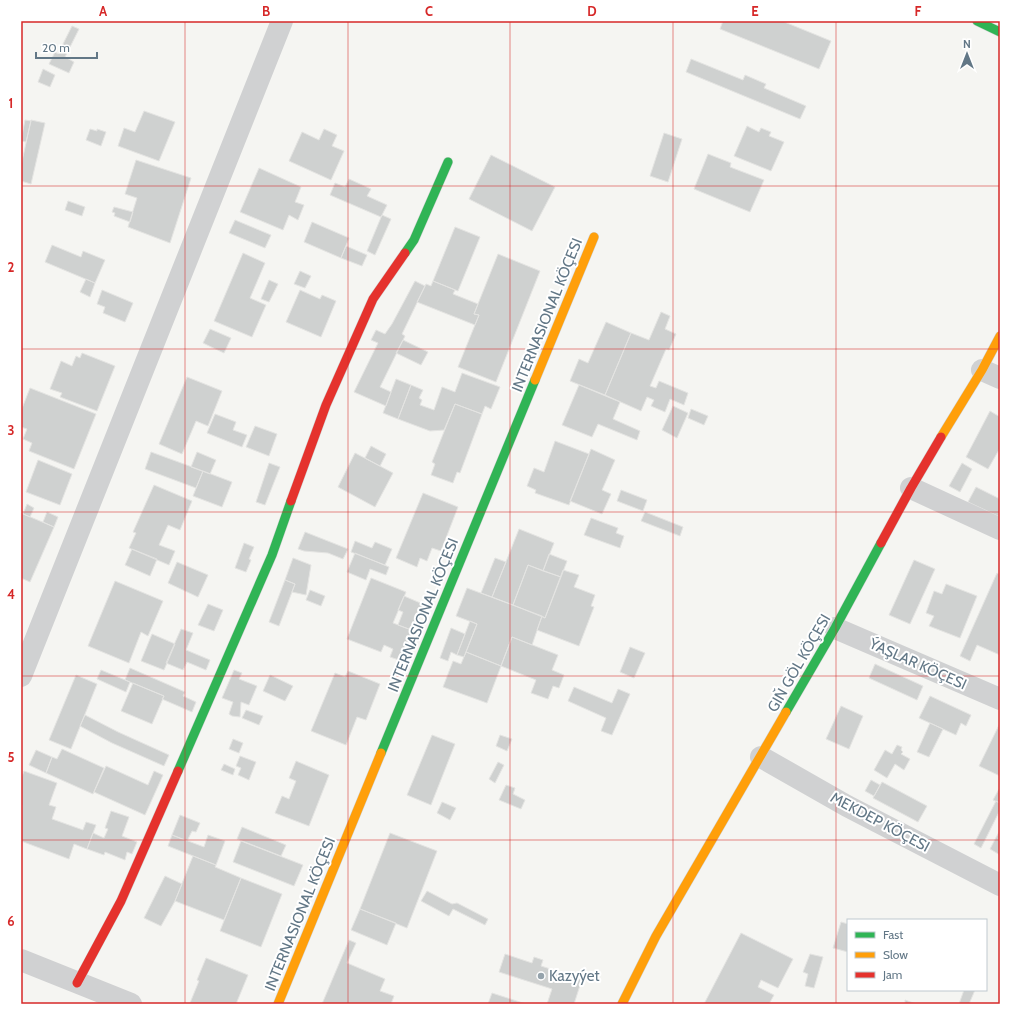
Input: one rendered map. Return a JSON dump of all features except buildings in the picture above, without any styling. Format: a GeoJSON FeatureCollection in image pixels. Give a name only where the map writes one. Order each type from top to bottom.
{"type":"FeatureCollection","features":[{"type":"Feature","properties":{"kind":"street"},"geometry":{"type":"LineString","coordinates":[[21,676],[282,21]]}},
{"type":"Feature","properties":{"kind":"street"},"geometry":{"type":"LineString","coordinates":[[977,21],[1000,32]]}},
{"type":"Feature","properties":{"kind":"street"},"geometry":{"type":"LineString","coordinates":[[78,983],[121,901],[269,562],[326,405],[373,299],[414,240],[448,162]]}},
{"type":"Feature","properties":{"kind":"street","name":"INTERNASIONAL KÖÇESI"},"geometry":{"type":"LineString","coordinates":[[278,1004],[594,236]]}},
{"type":"Feature","properties":{"kind":"street","name":"GIŇ GÖL KÖÇESI"},"geometry":{"type":"LineString","coordinates":[[622,1004],[656,936],[835,628],[911,488],[991,374],[1000,336]]}},
{"type":"Feature","properties":{"kind":"street"},"geometry":{"type":"LineString","coordinates":[[911,488],[1000,529]]}},
{"type":"Feature","properties":{"kind":"street","name":"ÝAŞLAR KÖÇESI"},"geometry":{"type":"LineString","coordinates":[[835,628],[1000,699]]}},
{"type":"Feature","properties":{"kind":"street","name":"MEKDEP KÖÇESI"},"geometry":{"type":"LineString","coordinates":[[761,757],[847,806],[1000,885]]}},
{"type":"Feature","properties":{"kind":"street"},"geometry":{"type":"LineString","coordinates":[[21,960],[131,1004]]}},
{"type":"Feature","properties":{"kind":"traffic: fast"},"geometry":{"type":"LineString","coordinates":[[977,21],[1000,32]]}},
{"type":"Feature","properties":{"kind":"traffic: fast"},"geometry":{"type":"LineString","coordinates":[[405,253],[414,240],[448,162]]}},
{"type":"Feature","properties":{"kind":"traffic: fast"},"geometry":{"type":"LineString","coordinates":[[381,753],[535,380]]}},
{"type":"Feature","properties":{"kind":"traffic: fast"},"geometry":{"type":"LineString","coordinates":[[178,771],[272,555],[291,501]]}},
{"type":"Feature","properties":{"kind":"traffic: fast"},"geometry":{"type":"LineString","coordinates":[[786,712],[835,628],[881,543]]}},
{"type":"Feature","properties":{"kind":"traffic: slow"},"geometry":{"type":"LineString","coordinates":[[535,380],[594,237]]}},
{"type":"Feature","properties":{"kind":"traffic: slow"},"geometry":{"type":"LineString","coordinates":[[941,437],[982,370],[1000,336]]}},
{"type":"Feature","properties":{"kind":"traffic: slow"},"geometry":{"type":"LineString","coordinates":[[622,1004],[656,936],[786,712]]}},
{"type":"Feature","properties":{"kind":"traffic: slow"},"geometry":{"type":"LineString","coordinates":[[278,1004],[381,753]]}},
{"type":"Feature","properties":{"kind":"traffic: jam"},"geometry":{"type":"LineString","coordinates":[[291,501],[326,405],[373,299],[405,253]]}},
{"type":"Feature","properties":{"kind":"traffic: jam"},"geometry":{"type":"LineString","coordinates":[[881,543],[941,437]]}},
{"type":"Feature","properties":{"kind":"traffic: jam"},"geometry":{"type":"LineString","coordinates":[[77,983],[121,901],[178,771]]}},
{"type":"Feature","properties":{"kind":"place","name":"Kazyýet"},"geometry":{"type":"Point","coordinates":[541,976]}}]}
